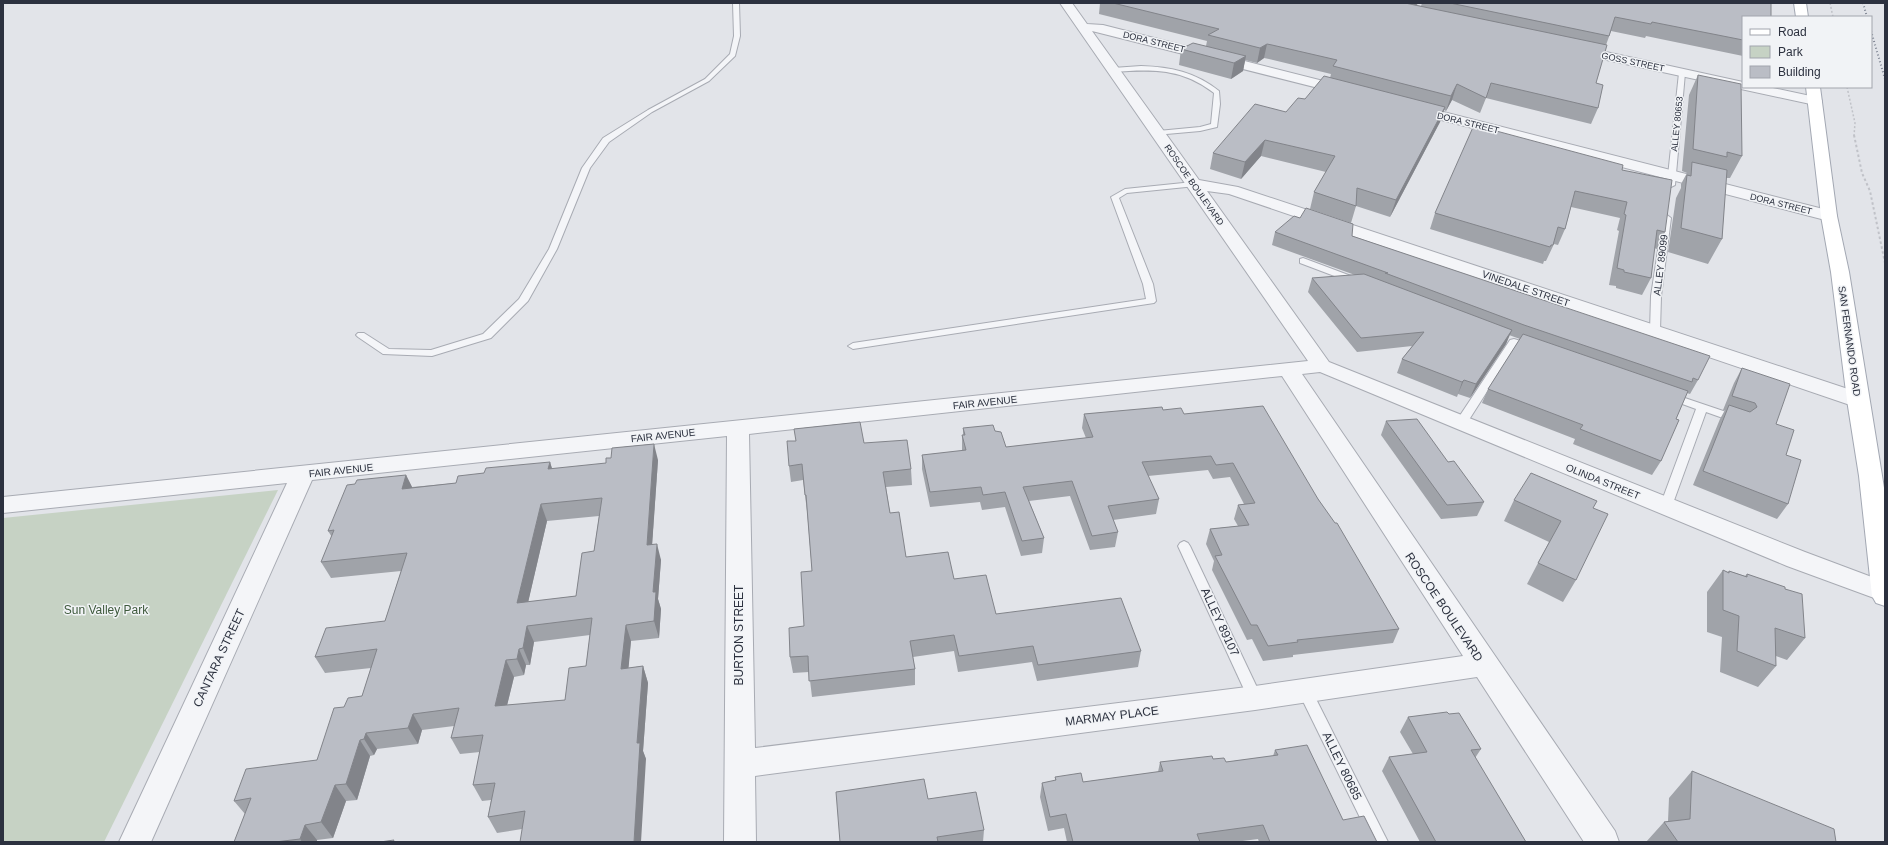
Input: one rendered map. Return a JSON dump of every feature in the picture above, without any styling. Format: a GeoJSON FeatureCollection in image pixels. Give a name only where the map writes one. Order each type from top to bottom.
{"type":"FeatureCollection","features":[{"type":"Feature","properties":{"kind":"main road"},"geometry":{"type":"LineString","coordinates":[[1800,3],[1802,16]]}},
{"type":"Feature","properties":{"kind":"main road","name":"SAN FERNANDO ROAD"},"geometry":{"type":"LineString","coordinates":[[1814,94],[1829,216],[1840,272],[1858,400],[1871,476],[1885,594]]}},
{"type":"Feature","properties":{"kind":"street","name":"ROSCOE BOULEVARD"},"geometry":{"type":"LineString","coordinates":[[1066,3],[1322,366]]}},
{"type":"Feature","properties":{"kind":"street","name":"DORA STREET"},"geometry":{"type":"LineString","coordinates":[[1082,27],[1099,28],[1359,95]]}},
{"type":"Feature","properties":{"kind":"street","name":"GOSS STREET"},"geometry":{"type":"LineString","coordinates":[[1565,47],[1742,86]]}},
{"type":"Feature","properties":{"kind":"street"},"geometry":{"type":"LineString","coordinates":[[1758,88],[1814,94]]}},
{"type":"Feature","properties":{"kind":"street","name":"DORA STREET"},"geometry":{"type":"LineString","coordinates":[[1397,105],[1829,216]]}},
{"type":"Feature","properties":{"kind":"street","name":"VINEDALE STREET"},"geometry":{"type":"LineString","coordinates":[[1193,184],[1232,190],[1858,400]]}},
{"type":"Feature","properties":{"kind":"street","name":"FAIR AVENUE"},"geometry":{"type":"LineString","coordinates":[[3,505],[1322,366]]}},
{"type":"Feature","properties":{"kind":"street","name":"OLINDA STREET"},"geometry":{"type":"LineString","coordinates":[[1322,366],[1461,424],[1885,594]]}},
{"type":"Feature","properties":{"kind":"street","name":"ROSCOE BOULEVARD"},"geometry":{"type":"LineString","coordinates":[[1289,370],[1299,388],[1483,665],[1603,842]]}},
{"type":"Feature","properties":{"kind":"street","name":"BURTON STREET"},"geometry":{"type":"LineString","coordinates":[[738,427],[740,842]]}},
{"type":"Feature","properties":{"kind":"street","name":"CANTARA STREET"},"geometry":{"type":"LineString","coordinates":[[135,842],[303,474]]}},
{"type":"Feature","properties":{"kind":"street","name":"MARMAY PLACE"},"geometry":{"type":"LineString","coordinates":[[740,764],[1255,698],[1483,665]]}},
{"type":"Feature","properties":{"kind":"lane"},"geometry":{"type":"LineString","coordinates":[[362,335],[387,352],[432,353],[487,336],[523,301],[553,249],[586,168],[606,140],[650,111],[707,80],[733,55],[736,36],[736,3]]}},
{"type":"Feature","properties":{"kind":"lane"},"geometry":{"type":"LineString","coordinates":[[1114,70],[1158,68],[1176,70],[1206,82],[1217,92],[1214,125],[1200,129],[1158,133]]}},
{"type":"Feature","properties":{"kind":"lane","name":"ALLEY 80653"},"geometry":{"type":"LineString","coordinates":[[1672,176],[1682,72]]}},
{"type":"Feature","properties":{"kind":"lane"},"geometry":{"type":"LineString","coordinates":[[1670,194],[1672,176]]}},
{"type":"Feature","properties":{"kind":"lane"},"geometry":{"type":"LineString","coordinates":[[854,346],[1151,301],[1148,284],[1115,197],[1125,191],[1193,184]]}},
{"type":"Feature","properties":{"kind":"lane","name":"ALLEY 89099"},"geometry":{"type":"LineString","coordinates":[[1655,332],[1656,296],[1668,209]]}},
{"type":"Feature","properties":{"kind":"lane"},"geometry":{"type":"LineString","coordinates":[[1303,261],[1368,286]]}},
{"type":"Feature","properties":{"kind":"lane"},"geometry":{"type":"LineString","coordinates":[[1461,424],[1510,340],[1544,352]]}},
{"type":"Feature","properties":{"kind":"lane"},"geometry":{"type":"LineString","coordinates":[[1657,391],[1741,421]]}},
{"type":"Feature","properties":{"kind":"lane"},"geometry":{"type":"LineString","coordinates":[[1666,506],[1702,407]]}},
{"type":"Feature","properties":{"kind":"lane","name":"ALLEY 89107"},"geometry":{"type":"LineString","coordinates":[[1184,546],[1255,698]]}},
{"type":"Feature","properties":{"kind":"lane","name":"ALLEY 80685"},"geometry":{"type":"LineString","coordinates":[[1305,691],[1380,842]]}},
{"type":"Feature","properties":{"kind":"path"},"geometry":{"type":"LineString","coordinates":[[1830,3],[1833,16]]}},
{"type":"Feature","properties":{"kind":"path"},"geometry":{"type":"LineString","coordinates":[[1847,88],[1855,123],[1854,136],[1862,173],[1870,191],[1885,263]]}},
{"type":"Feature","properties":{"kind":"green space","name":"Sun Valley Park"},"geometry":{"type":"Polygon","coordinates":[[[278,490],[104,842],[3,842],[3,518],[278,490]]]}},
{"type":"Feature","properties":{"kind":"building"},"geometry":{"type":"Polygon","coordinates":[[[1113,3],[1405,3],[1607,45],[1596,83],[1603,85],[1598,108],[1491,83],[1486,98],[1457,84],[1451,96],[1333,66],[1337,60],[1267,44],[1260,48],[1208,35],[1219,29],[1113,3]]]}},
{"type":"Feature","properties":{"kind":"building"},"geometry":{"type":"Polygon","coordinates":[[[1450,3],[1771,3],[1771,16],[1742,16],[1742,40],[1652,22],[1651,24],[1615,17],[1609,36],[1450,3]]]}},
{"type":"Feature","properties":{"kind":"building"},"geometry":{"type":"Polygon","coordinates":[[[1193,43],[1246,56],[1234,63],[1181,49],[1193,43]]]}},
{"type":"Feature","properties":{"kind":"building"},"geometry":{"type":"Polygon","coordinates":[[[1698,75],[1741,84],[1742,156],[1727,152],[1727,157],[1693,149],[1698,75]]]}},
{"type":"Feature","properties":{"kind":"building"},"geometry":{"type":"Polygon","coordinates":[[[1324,76],[1445,107],[1396,200],[1357,188],[1356,206],[1314,192],[1335,156],[1265,140],[1245,162],[1213,153],[1255,104],[1286,112],[1298,98],[1305,99],[1324,76]]]}},
{"type":"Feature","properties":{"kind":"building"},"geometry":{"type":"Polygon","coordinates":[[[1474,125],[1623,165],[1622,170],[1672,180],[1665,232],[1657,230],[1651,278],[1624,272],[1624,270],[1617,268],[1627,202],[1575,191],[1565,229],[1558,227],[1553,245],[1550,247],[1435,213],[1474,125]]]}},
{"type":"Feature","properties":{"kind":"building"},"geometry":{"type":"Polygon","coordinates":[[[1692,162],[1727,170],[1722,239],[1681,228],[1687,175],[1691,176],[1692,162]]]}},
{"type":"Feature","properties":{"kind":"building"},"geometry":{"type":"Polygon","coordinates":[[[1306,208],[1353,224],[1352,236],[1710,356],[1698,380],[1693,378],[1692,382],[1524,325],[1275,232],[1294,216],[1300,218],[1306,208]]]}},
{"type":"Feature","properties":{"kind":"building"},"geometry":{"type":"Polygon","coordinates":[[[1364,274],[1512,330],[1476,384],[1464,380],[1462,382],[1402,359],[1424,332],[1361,338],[1312,278],[1364,274]]]}},
{"type":"Feature","properties":{"kind":"building"},"geometry":{"type":"Polygon","coordinates":[[[1523,334],[1688,391],[1676,419],[1679,420],[1661,461],[1580,429],[1583,425],[1488,389],[1523,334]]]}},
{"type":"Feature","properties":{"kind":"building"},"geometry":{"type":"Polygon","coordinates":[[[1742,368],[1790,384],[1776,424],[1794,430],[1786,455],[1801,460],[1788,504],[1703,471],[1729,405],[1750,412],[1757,407],[1755,403],[1732,396],[1742,368]]]}},
{"type":"Feature","properties":{"kind":"building"},"geometry":{"type":"Polygon","coordinates":[[[1263,406],[1318,499],[1335,523],[1337,523],[1399,629],[1297,640],[1298,642],[1268,646],[1257,625],[1251,625],[1215,556],[1222,555],[1210,529],[1249,525],[1238,505],[1255,503],[1233,463],[1216,465],[1211,456],[1142,462],[1159,499],[1108,506],[1118,532],[1092,536],[1072,481],[1023,487],[1044,538],[1022,541],[1005,492],[983,495],[981,487],[930,492],[922,455],[966,450],[962,435],[965,435],[963,428],[993,425],[995,431],[1001,432],[1006,447],[1093,437],[1084,414],[1162,407],[1163,410],[1181,408],[1184,414],[1263,406]]]}},
{"type":"Feature","properties":{"kind":"building"},"geometry":{"type":"Polygon","coordinates":[[[1417,419],[1448,462],[1454,461],[1484,502],[1447,505],[1386,421],[1417,419]]]}},
{"type":"Feature","properties":{"kind":"building"},"geometry":{"type":"Polygon","coordinates":[[[860,422],[864,443],[907,440],[911,469],[883,472],[890,513],[899,512],[906,557],[948,552],[954,579],[986,575],[996,614],[1121,598],[1141,651],[1038,665],[1033,646],[959,656],[954,635],[910,641],[915,669],[809,681],[808,656],[790,657],[789,628],[804,626],[801,572],[812,571],[802,464],[789,466],[787,441],[796,441],[794,429],[860,422]]]}},
{"type":"Feature","properties":{"kind":"building"},"geometry":{"type":"Polygon","coordinates":[[[654,444],[647,545],[657,544],[653,592],[656,592],[654,621],[626,625],[621,669],[643,666],[637,743],[640,743],[634,842],[520,842],[525,811],[488,817],[495,783],[473,785],[483,735],[451,738],[459,708],[413,714],[408,728],[366,733],[364,739],[360,740],[346,784],[335,785],[321,822],[305,825],[300,839],[275,842],[234,842],[251,798],[234,801],[246,769],[317,760],[334,708],[344,707],[348,698],[362,696],[377,649],[315,657],[326,628],[385,621],[407,553],[321,562],[334,530],[328,531],[347,485],[355,484],[357,480],[406,475],[402,489],[456,483],[458,476],[484,473],[486,468],[550,462],[548,469],[606,463],[606,458],[611,458],[612,448],[654,444]],[[602,498],[541,504],[517,603],[576,596],[582,553],[594,551],[602,498]],[[592,618],[527,626],[523,648],[519,649],[517,659],[506,660],[495,706],[565,700],[569,668],[586,666],[592,618]]]}},
{"type":"Feature","properties":{"kind":"building"},"geometry":{"type":"Polygon","coordinates":[[[1531,473],[1597,501],[1593,508],[1608,514],[1576,580],[1538,563],[1561,521],[1514,500],[1531,473]]]}},
{"type":"Feature","properties":{"kind":"building"},"geometry":{"type":"Polygon","coordinates":[[[1723,570],[1747,577],[1747,574],[1802,594],[1805,638],[1775,628],[1776,666],[1737,651],[1739,616],[1723,610],[1723,570]]]}},
{"type":"Feature","properties":{"kind":"building"},"geometry":{"type":"Polygon","coordinates":[[[1447,712],[1449,714],[1459,713],[1481,749],[1471,750],[1526,842],[1436,842],[1389,757],[1427,752],[1408,717],[1447,712]]]}},
{"type":"Feature","properties":{"kind":"building"},"geometry":{"type":"Polygon","coordinates":[[[1307,745],[1343,820],[1364,816],[1377,842],[1270,842],[1263,825],[1197,834],[1200,842],[1073,842],[1066,814],[1050,817],[1042,783],[1056,780],[1055,777],[1081,773],[1083,782],[1163,771],[1160,762],[1212,756],[1213,759],[1224,758],[1226,762],[1278,755],[1275,750],[1307,745]]]}},
{"type":"Feature","properties":{"kind":"building"},"geometry":{"type":"Polygon","coordinates":[[[1692,771],[1834,829],[1836,842],[1678,842],[1664,822],[1690,819],[1692,771]]]}},
{"type":"Feature","properties":{"kind":"building"},"geometry":{"type":"Polygon","coordinates":[[[924,779],[928,799],[976,792],[984,830],[937,837],[938,842],[840,842],[836,792],[924,779]]]}},
{"type":"Feature","properties":{"kind":"building"},"geometry":{"type":"Polygon","coordinates":[[[394,840],[393,842],[380,842],[394,840]]]}},
{"type":"Feature","properties":{"kind":"railway"},"geometry":{"type":"LineString","coordinates":[[1863,3],[1867,16]]}},
{"type":"Feature","properties":{"kind":"railway"},"geometry":{"type":"LineString","coordinates":[[1872,34],[1885,79]]}}]}
